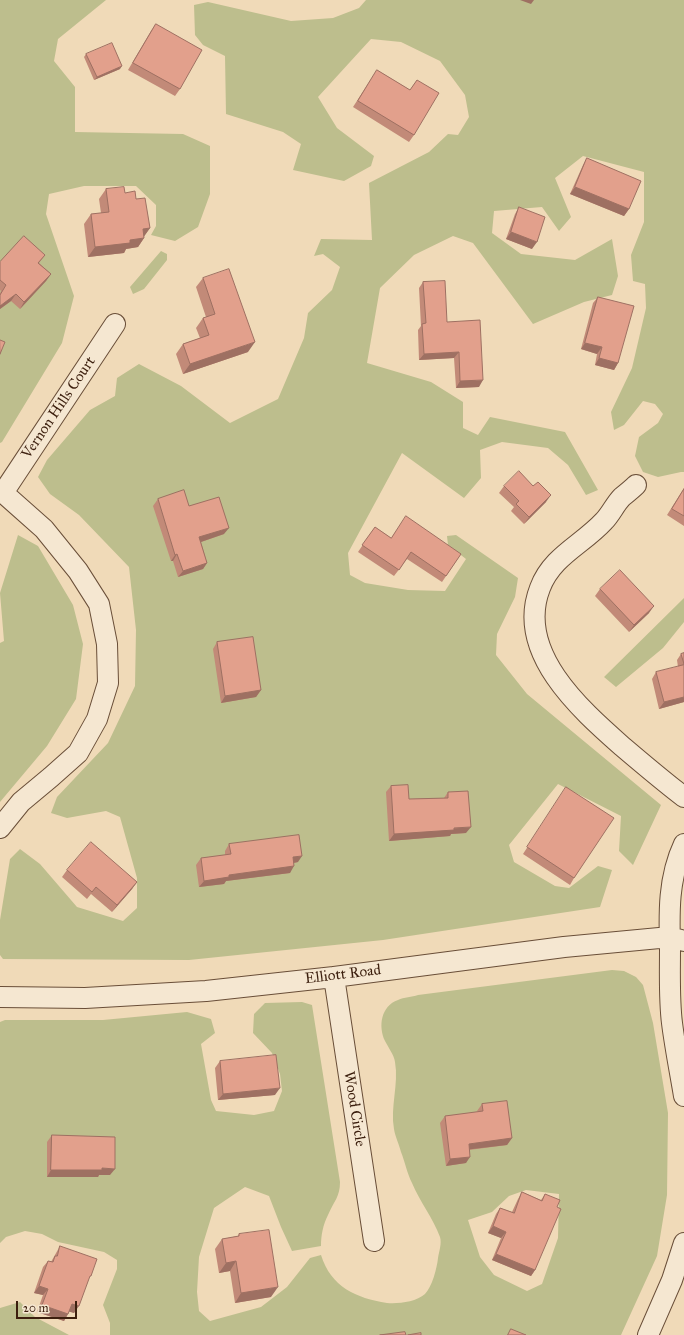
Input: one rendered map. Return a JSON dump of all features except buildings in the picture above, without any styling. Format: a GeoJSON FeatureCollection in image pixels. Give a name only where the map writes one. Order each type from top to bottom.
{"type":"FeatureCollection","features":[{"type":"Feature","properties":{"kind":"street","name":"Vernon Hills Court"},"geometry":{"type":"LineString","coordinates":[[2,491],[115,324]]}},
{"type":"Feature","properties":{"kind":"street"},"geometry":{"type":"LineString","coordinates":[[636,486],[622,498],[605,521],[557,561],[551,569],[540,588],[537,599],[534,625],[542,653],[549,668],[578,704],[604,730],[684,797]]}},
{"type":"Feature","properties":{"kind":"street"},"geometry":{"type":"LineString","coordinates":[[0,828],[21,802],[78,752],[97,719],[108,683],[107,644],[99,604],[78,571],[44,529],[2,491]]}},
{"type":"Feature","properties":{"kind":"street"},"geometry":{"type":"LineString","coordinates":[[684,844],[672,876],[670,896],[677,939],[671,1022],[684,1096]]}},
{"type":"Feature","properties":{"kind":"street","name":"Elliott Road"},"geometry":{"type":"LineString","coordinates":[[0,997],[85,998],[206,991],[334,977],[564,946],[677,939]]}},
{"type":"Feature","properties":{"kind":"street","name":"Wood Circle"},"geometry":{"type":"LineString","coordinates":[[334,977],[374,1241]]}},
{"type":"Feature","properties":{"kind":"street"},"geometry":{"type":"LineString","coordinates":[[648,1335],[672,1280],[684,1243]]}},
{"type":"Feature","properties":{"kind":"green space"},"geometry":{"type":"Polygon","coordinates":[[[0,0],[106,0],[58,39],[54,61],[75,87],[75,132],[183,134],[210,146],[210,194],[198,227],[175,241],[151,235],[156,226],[156,205],[136,186],[84,186],[49,194],[46,214],[74,296],[62,343],[0,443],[0,0]]]}},
{"type":"Feature","properties":{"kind":"green space"},"geometry":{"type":"Polygon","coordinates":[[[366,0],[684,0],[684,472],[658,477],[643,472],[635,456],[639,437],[658,423],[663,414],[655,404],[643,401],[624,425],[614,430],[611,412],[632,368],[646,308],[645,284],[633,281],[631,255],[644,222],[644,172],[583,156],[555,178],[571,217],[559,231],[542,207],[494,211],[492,233],[521,254],[575,260],[612,239],[618,276],[612,295],[584,302],[533,324],[473,243],[453,236],[414,255],[380,288],[367,363],[431,382],[463,402],[463,428],[478,435],[490,417],[565,432],[598,490],[586,495],[568,465],[548,448],[502,442],[480,450],[481,478],[464,498],[402,453],[348,553],[350,575],[365,583],[408,590],[445,591],[466,559],[448,545],[447,536],[456,535],[518,578],[515,597],[497,634],[496,655],[527,694],[661,805],[633,865],[619,851],[621,816],[558,784],[509,845],[514,862],[555,886],[569,888],[598,866],[612,870],[600,907],[383,940],[189,960],[3,959],[0,955],[0,920],[10,859],[20,849],[40,864],[77,907],[123,921],[137,908],[137,878],[120,817],[106,811],[67,818],[51,813],[57,797],[108,743],[135,686],[136,630],[129,567],[79,515],[50,494],[38,477],[47,460],[90,410],[115,396],[117,378],[139,364],[181,386],[230,423],[278,399],[304,338],[308,313],[332,290],[340,267],[323,254],[314,256],[321,239],[372,240],[369,183],[429,152],[448,134],[458,135],[469,117],[465,95],[440,61],[401,42],[371,39],[318,97],[337,128],[374,156],[371,166],[344,181],[293,170],[301,144],[283,132],[226,114],[225,56],[203,45],[195,35],[194,5],[208,2],[291,21],[333,18],[359,8],[366,0]]]}},
{"type":"Feature","properties":{"kind":"green space"},"geometry":{"type":"Polygon","coordinates":[[[161,251],[167,254],[167,260],[144,289],[133,294],[130,287],[161,251]]]}},
{"type":"Feature","properties":{"kind":"green space"},"geometry":{"type":"Polygon","coordinates":[[[18,535],[38,546],[73,605],[83,644],[76,699],[47,746],[0,802],[0,643],[4,641],[0,593],[18,535]]]}},
{"type":"Feature","properties":{"kind":"green space"},"geometry":{"type":"Polygon","coordinates":[[[684,598],[684,622],[663,648],[616,687],[604,677],[684,598]]]}},
{"type":"Feature","properties":{"kind":"green space"},"geometry":{"type":"Polygon","coordinates":[[[612,970],[624,971],[636,977],[643,985],[653,1023],[668,1113],[667,1195],[657,1256],[621,1335],[110,1335],[110,1323],[103,1305],[117,1269],[117,1260],[104,1252],[58,1242],[42,1234],[25,1231],[6,1237],[0,1243],[0,1022],[5,1020],[103,1020],[187,1012],[211,1019],[215,1033],[201,1044],[211,1100],[216,1111],[254,1115],[274,1111],[282,1091],[280,1074],[272,1053],[253,1033],[254,1014],[265,1003],[302,1002],[312,1005],[340,1182],[338,1195],[326,1219],[322,1234],[321,1246],[292,1251],[269,1196],[245,1187],[214,1208],[199,1257],[197,1292],[199,1311],[210,1321],[261,1307],[287,1287],[310,1258],[321,1255],[325,1266],[331,1275],[338,1283],[355,1294],[387,1303],[407,1302],[421,1297],[428,1291],[434,1277],[441,1239],[410,1179],[395,1134],[393,1112],[396,1070],[395,1062],[385,1041],[382,1029],[382,1017],[392,1003],[403,998],[612,970]],[[526,1190],[509,1196],[492,1212],[468,1220],[480,1257],[494,1275],[527,1291],[542,1284],[558,1238],[559,1194],[526,1190]]]}},
{"type":"Feature","properties":{"kind":"green space"},"geometry":{"type":"Polygon","coordinates":[[[20,1302],[35,1317],[69,1335],[0,1335],[0,1308],[20,1302]]]}}]}
